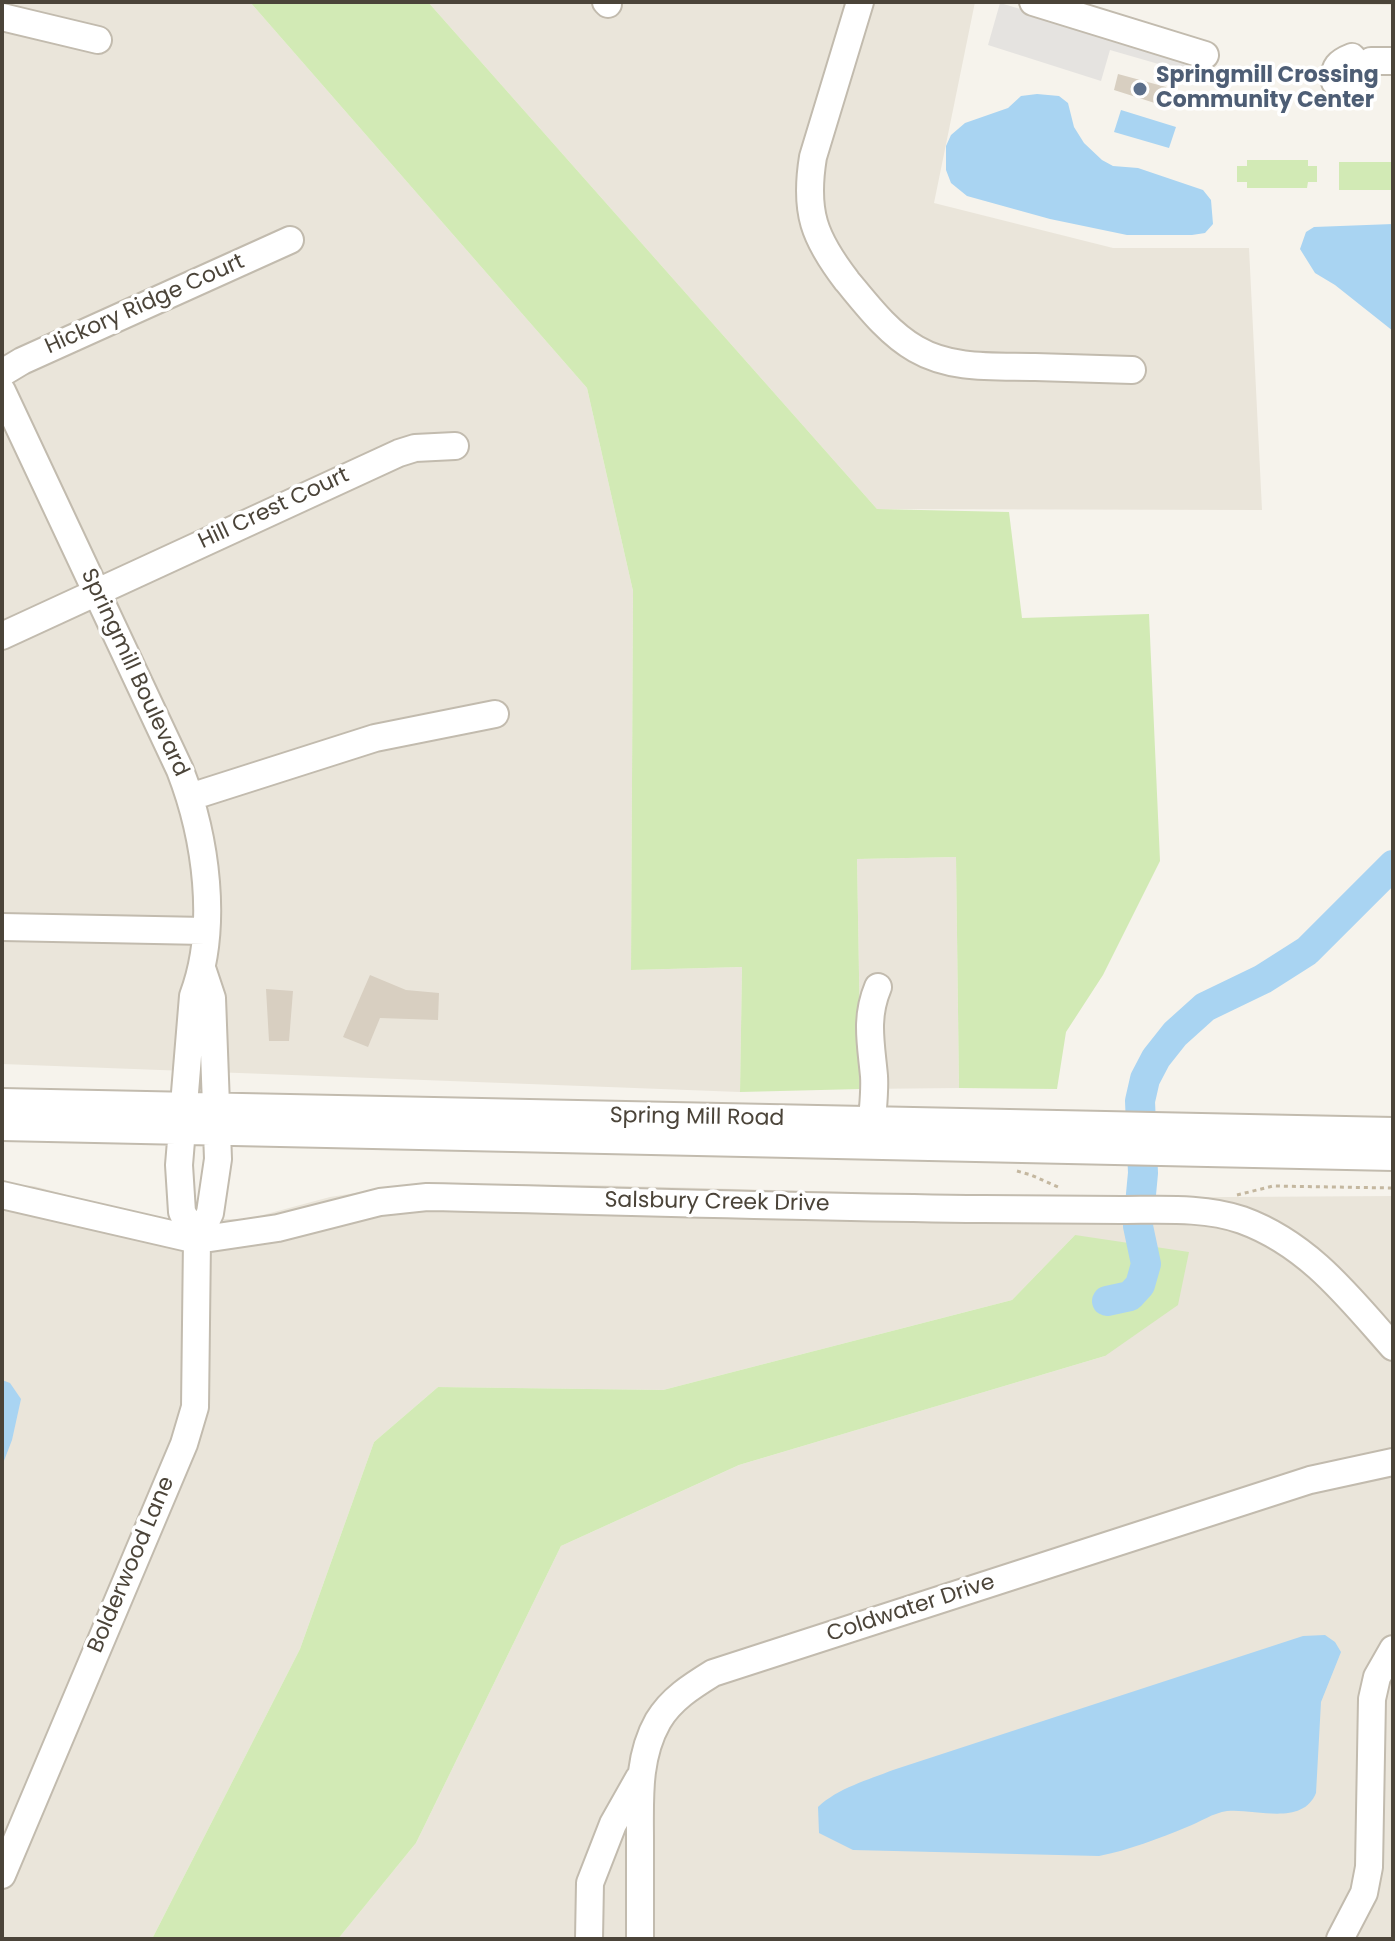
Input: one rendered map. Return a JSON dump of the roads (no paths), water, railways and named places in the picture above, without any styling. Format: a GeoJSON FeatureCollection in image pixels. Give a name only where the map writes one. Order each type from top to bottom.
{"type":"FeatureCollection","features":[{"type":"Feature","properties":{"kind":"street"},"geometry":{"type":"LineString","coordinates":[[860,2],[813,157],[809,180],[812,217],[825,252],[880,319],[917,350],[938,359],[966,365],[1132,370]]}},
{"type":"Feature","properties":{"kind":"street"},"geometry":{"type":"LineString","coordinates":[[1033,2],[1205,55]]}},
{"type":"Feature","properties":{"kind":"street"},"geometry":{"type":"LineString","coordinates":[[2,17],[98,40]]}},
{"type":"Feature","properties":{"kind":"street"},"geometry":{"type":"LineString","coordinates":[[1365,71],[1371,61],[1393,61]]}},
{"type":"Feature","properties":{"kind":"street","name":"Hickory Ridge Court"},"geometry":{"type":"LineString","coordinates":[[2,373],[22,361],[290,240]]}},
{"type":"Feature","properties":{"kind":"street","name":"Springmill Boulevard"},"geometry":{"type":"LineString","coordinates":[[2,391],[190,797],[204,862],[205,931],[203,971],[193,996],[183,1117]]}},
{"type":"Feature","properties":{"kind":"street","name":"Hill Crest Court"},"geometry":{"type":"LineString","coordinates":[[2,636],[399,453],[415,448],[455,446]]}},
{"type":"Feature","properties":{"kind":"street"},"geometry":{"type":"LineString","coordinates":[[190,797],[375,738],[495,714]]}},
{"type":"Feature","properties":{"kind":"street"},"geometry":{"type":"LineString","coordinates":[[2,927],[205,931]]}},
{"type":"Feature","properties":{"kind":"street","name":"Springmill Boulevard"},"geometry":{"type":"LineString","coordinates":[[203,971],[212,998],[217,1119]]}},
{"type":"Feature","properties":{"kind":"street"},"geometry":{"type":"LineString","coordinates":[[872,1121],[875,1090],[869,1026],[871,1003],[878,987]]}},
{"type":"Feature","properties":{"kind":"street","name":"Spring Mill Road"},"geometry":{"type":"LineString","coordinates":[[2,1102],[217,1119],[1155,1140],[1393,1157]]}},
{"type":"Feature","properties":{"kind":"street","name":"Spring Mill Road"},"geometry":{"type":"LineString","coordinates":[[2,1127],[183,1117]]}},
{"type":"Feature","properties":{"kind":"street","name":"Bolderwood Lane"},"geometry":{"type":"LineString","coordinates":[[183,1117],[179,1165],[182,1212],[197,1240]]}},
{"type":"Feature","properties":{"kind":"street","name":"Spring Mill Road"},"geometry":{"type":"LineString","coordinates":[[217,1119],[872,1121],[1121,1139]]}},
{"type":"Feature","properties":{"kind":"street","name":"Bolderwood Lane"},"geometry":{"type":"LineString","coordinates":[[2,1875],[195,1407],[197,1240],[210,1213],[218,1159],[217,1119]]}},
{"type":"Feature","properties":{"kind":"street","name":"Spring Mill Road"},"geometry":{"type":"LineString","coordinates":[[1155,1140],[1393,1131]]}},
{"type":"Feature","properties":{"kind":"street","name":"Salsbury Creek Drive"},"geometry":{"type":"LineString","coordinates":[[2,1195],[197,1240],[278,1228],[380,1202],[427,1197],[1149,1210],[1212,1214],[1239,1219],[1286,1240],[1323,1269],[1393,1347]]}},
{"type":"Feature","properties":{"kind":"street","name":"Coldwater Drive"},"geometry":{"type":"LineString","coordinates":[[640,1939],[640,1777],[649,1740],[659,1719],[673,1701],[713,1673],[1310,1480],[1393,1462]]}},
{"type":"Feature","properties":{"kind":"street"},"geometry":{"type":"LineString","coordinates":[[1340,1939],[1357,1908],[1369,1867],[1372,1699],[1377,1677],[1393,1649]]}},
{"type":"Feature","properties":{"kind":"street"},"geometry":{"type":"LineString","coordinates":[[589,1939],[590,1883],[613,1824],[640,1777]]}},
{"type":"Feature","properties":{"kind":"water"},"geometry":{"type":"Polygon","coordinates":[[[1021,96],[1059,96],[1068,103],[1074,127],[1084,143],[1102,160],[1113,166],[1138,168],[1203,190],[1211,200],[1213,224],[1205,233],[1192,235],[1127,235],[1050,219],[967,196],[951,183],[946,170],[946,146],[951,135],[965,123],[1008,108],[1021,96]]]}},
{"type":"Feature","properties":{"kind":"water"},"geometry":{"type":"Polygon","coordinates":[[[1121,110],[1176,127],[1169,148],[1114,132],[1121,110]]]}},
{"type":"Feature","properties":{"kind":"water"},"geometry":{"type":"Polygon","coordinates":[[[1393,224],[1393,331],[1315,273],[1300,249],[1306,232],[1314,227],[1393,224]]]}},
{"type":"Feature","properties":{"kind":"water"},"geometry":{"type":"Polygon","coordinates":[[[2,1380],[10,1383],[21,1399],[12,1440],[2,1466],[2,1380]]]}},
{"type":"Feature","properties":{"kind":"water"},"geometry":{"type":"Polygon","coordinates":[[[1325,1635],[1335,1642],[1341,1652],[1321,1702],[1316,1793],[1300,1810],[1276,1814],[1222,1812],[1154,1840],[1099,1856],[853,1850],[819,1833],[818,1807],[864,1781],[1303,1636],[1325,1635]]]}},
{"type":"Feature","properties":{"kind":"waterway"},"geometry":{"type":"LineString","coordinates":[[1107,1301],[1130,1296],[1140,1285],[1146,1264],[1138,1226],[1143,1173],[1140,1101],[1145,1079],[1156,1058],[1175,1034],[1205,1007],[1263,979],[1307,951],[1393,865]]}},
{"type":"Feature","properties":{"kind":"place","name":"Springmill Crossing Community Center"},"geometry":{"type":"Point","coordinates":[1140,89]}}]}
